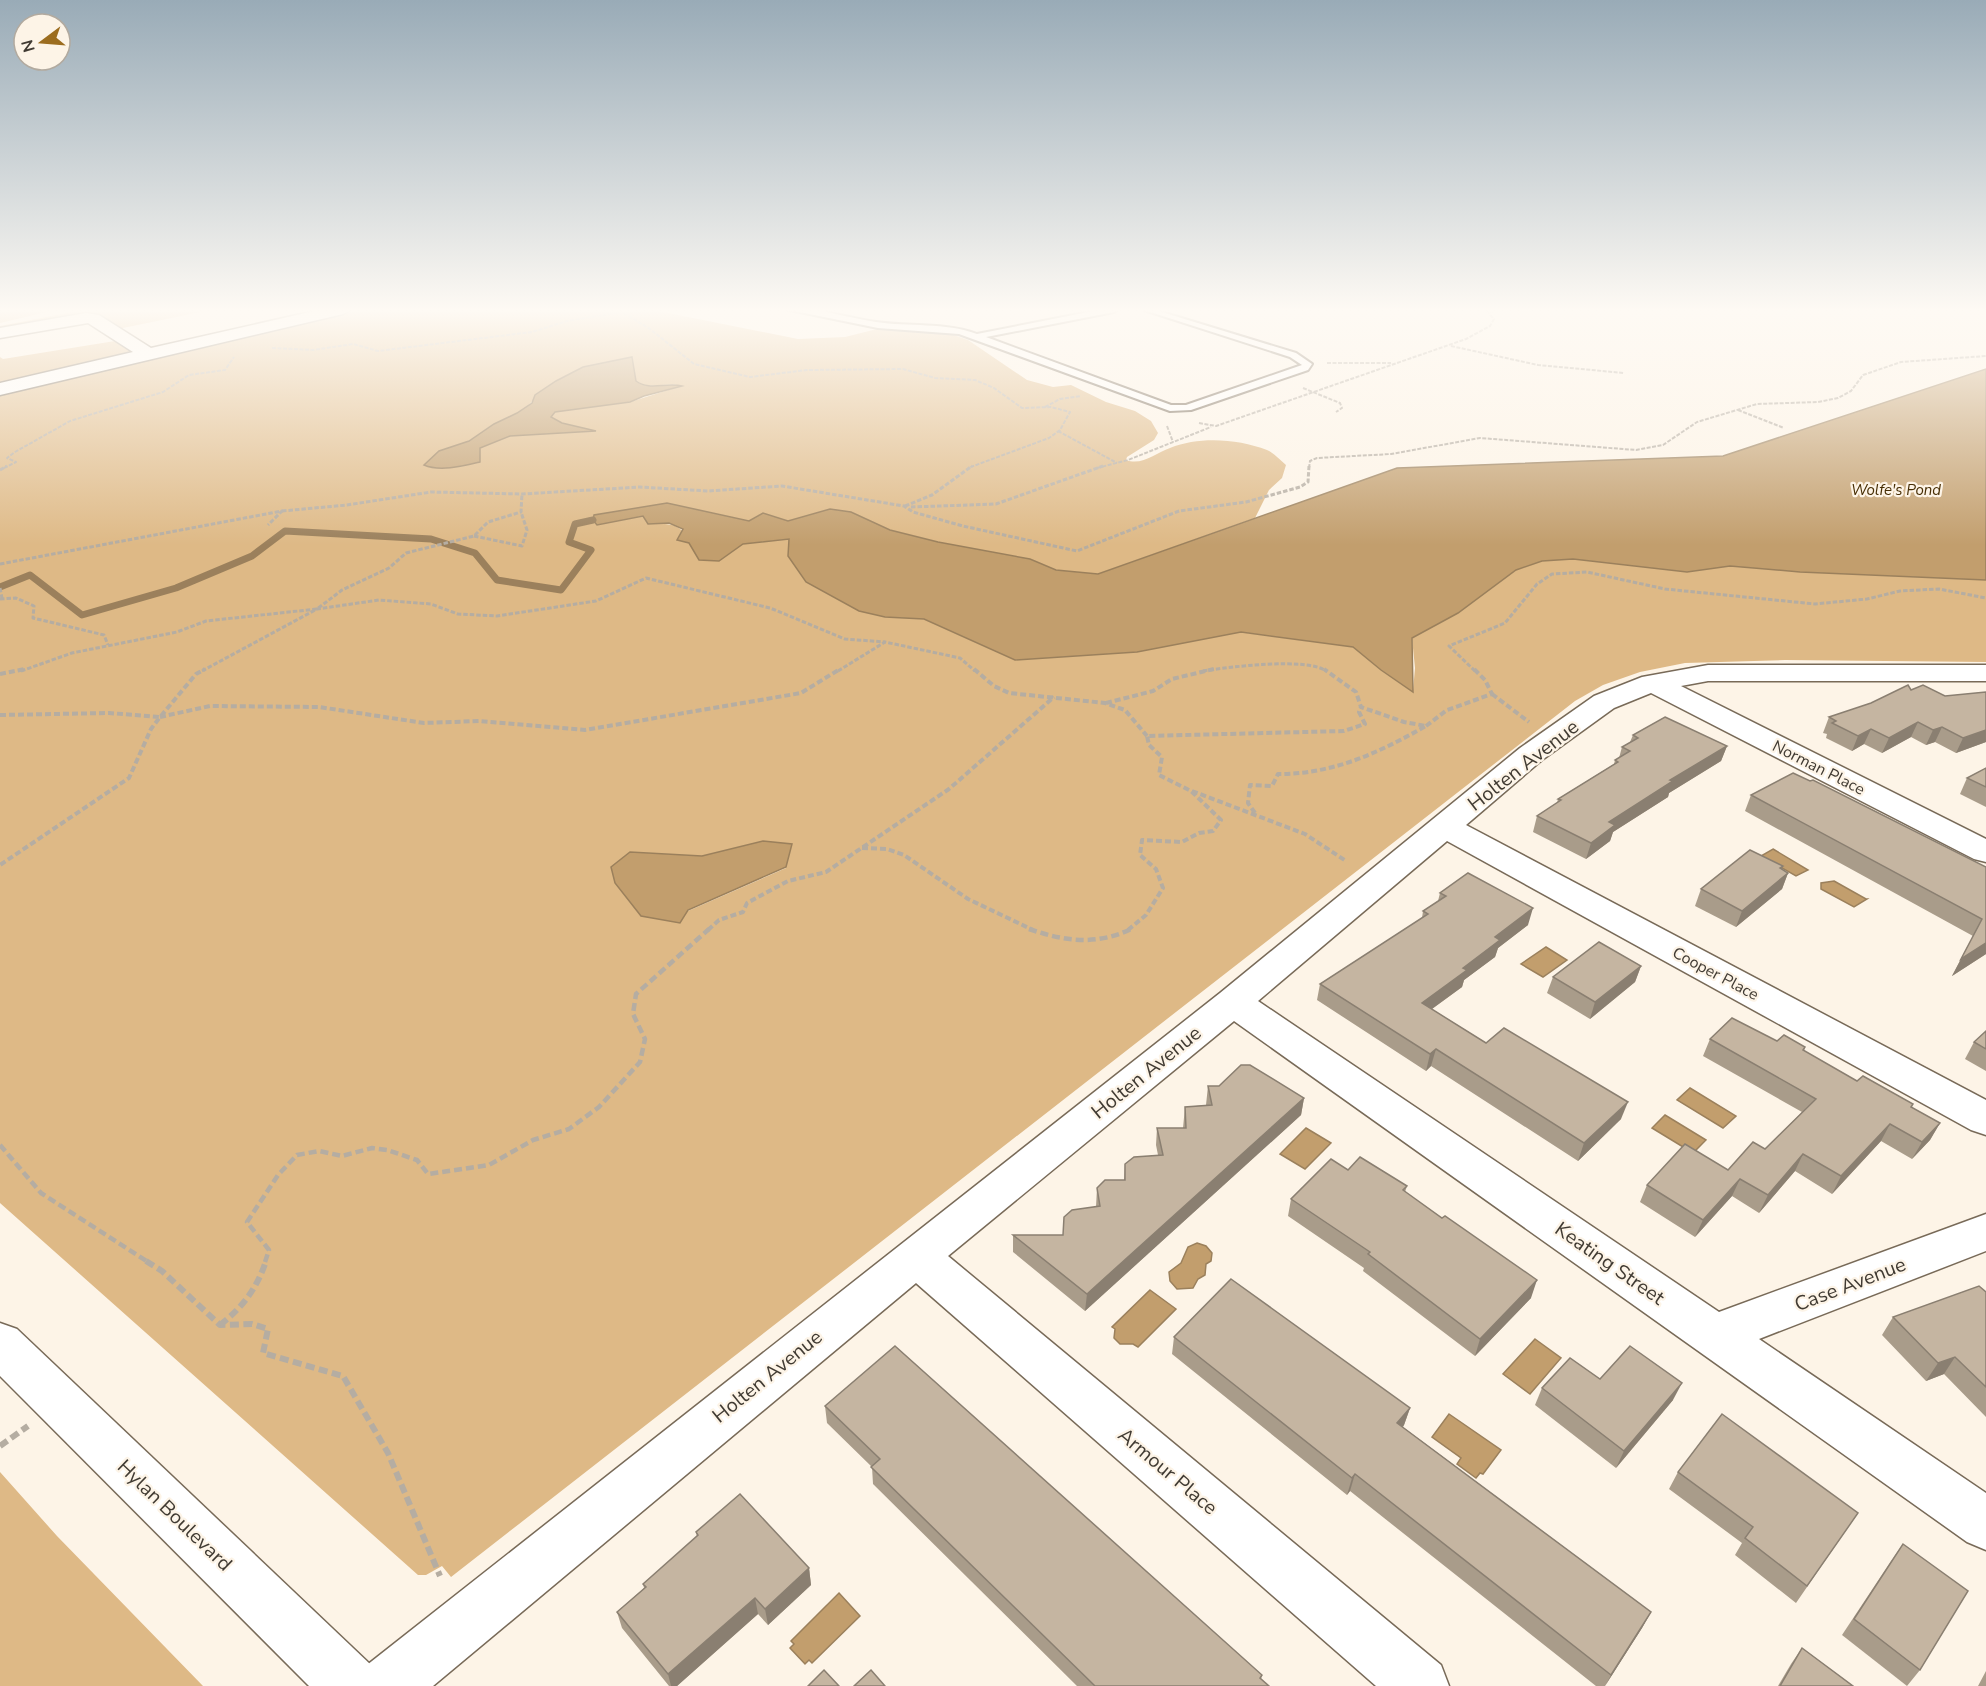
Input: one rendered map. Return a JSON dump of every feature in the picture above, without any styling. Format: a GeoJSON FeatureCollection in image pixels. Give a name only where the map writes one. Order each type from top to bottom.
{"type":"FeatureCollection","features":[{"type":"Feature","properties":{"kind":"street","name":"Holten Avenue"},"geometry":{"type":"LineString","coordinates":[[388,1686],[916,1256],[1233,1002],[1531,754],[1604,702],[1652,683],[1708,673],[1986,673]]}},
{"type":"Feature","properties":{"kind":"street","name":"Norman Place"},"geometry":{"type":"LineString","coordinates":[[1652,683],[1986,852]]}},
{"type":"Feature","properties":{"kind":"street","name":"Cooper Place"},"geometry":{"type":"LineString","coordinates":[[1445,827],[1986,1119]]}},
{"type":"Feature","properties":{"kind":"street","name":"Keating Street"},"geometry":{"type":"LineString","coordinates":[[1233,1002],[1986,1524]]}},
{"type":"Feature","properties":{"kind":"street","name":"Case Avenue"},"geometry":{"type":"LineString","coordinates":[[1715,1335],[1986,1232]]}},
{"type":"Feature","properties":{"kind":"street","name":"Armour Place"},"geometry":{"type":"LineString","coordinates":[[916,1256],[1420,1686]]}},
{"type":"Feature","properties":{"kind":"street","name":"Hylan Boulevard"},"geometry":{"type":"LineString","coordinates":[[0,1344],[350,1686]]}},
{"type":"Feature","properties":{"kind":"lane"},"geometry":{"type":"LineString","coordinates":[[1114,388],[1170,408],[1187,408],[1247,388]]}},
{"type":"Feature","properties":{"kind":"path"},"geometry":{"type":"LineString","coordinates":[[0,470],[16,462],[8,458],[15,452],[70,421],[163,392],[170,388]]}},
{"type":"Feature","properties":{"kind":"path"},"geometry":{"type":"LineString","coordinates":[[904,506],[924,501],[967,469],[989,459],[1039,443],[1058,431],[1070,412],[1051,407],[1022,408],[993,388]]}},
{"type":"Feature","properties":{"kind":"path"},"geometry":{"type":"LineString","coordinates":[[0,564],[282,511],[347,505],[431,492],[522,494],[640,487],[708,491],[782,486],[904,506],[996,504],[1041,490],[1082,472],[1117,463],[1322,388]]}},
{"type":"Feature","properties":{"kind":"path"},"geometry":{"type":"LineString","coordinates":[[904,506],[913,512],[974,529],[1040,545],[1077,551],[1179,511],[1246,502],[1300,487],[1308,482],[1310,461],[1317,458],[1391,454],[1474,438],[1539,441],[1599,449],[1636,450],[1663,445],[1697,422],[1757,404],[1818,402],[1838,398],[1853,388]]}},
{"type":"Feature","properties":{"kind":"path"},"geometry":{"type":"LineString","coordinates":[[1313,391],[1340,403],[1342,408],[1336,412]]}},
{"type":"Feature","properties":{"kind":"path"},"geometry":{"type":"LineString","coordinates":[[1170,408],[1188,419],[1212,427]]}},
{"type":"Feature","properties":{"kind":"path"},"geometry":{"type":"LineString","coordinates":[[1737,410],[1784,428]]}},
{"type":"Feature","properties":{"kind":"path"},"geometry":{"type":"LineString","coordinates":[[1058,431],[1117,463]]}},
{"type":"Feature","properties":{"kind":"path"},"geometry":{"type":"LineString","coordinates":[[0,865],[129,778],[152,729],[196,674],[317,609],[342,590],[389,568],[406,553],[474,536],[522,546],[527,530],[521,512],[522,494]]}},
{"type":"Feature","properties":{"kind":"path"},"geometry":{"type":"LineString","coordinates":[[268,525],[282,511]]}},
{"type":"Feature","properties":{"kind":"path"},"geometry":{"type":"LineString","coordinates":[[474,536],[488,522],[521,512]]}},
{"type":"Feature","properties":{"kind":"path"},"geometry":{"type":"LineString","coordinates":[[1530,723],[1516,715],[1491,694],[1485,680],[1449,646],[1505,623],[1537,584],[1552,574],[1587,572],[1665,589],[1815,604],[1867,599],[1900,591],[1939,589],[1986,598]]}},
{"type":"Feature","properties":{"kind":"path"},"geometry":{"type":"LineString","coordinates":[[0,674],[20,671],[108,645],[177,632],[206,621],[379,600],[431,604],[458,614],[497,616],[596,601],[646,578],[770,608],[845,639],[885,642],[960,658],[994,686],[1009,693],[1105,703],[1125,710],[1147,736],[1149,745],[1162,757],[1159,775],[1191,791],[1255,813],[1305,834],[1346,861]]}},
{"type":"Feature","properties":{"kind":"path"},"geometry":{"type":"LineString","coordinates":[[0,588],[1,599],[16,598],[34,606],[33,618],[104,635],[108,645]]}},
{"type":"Feature","properties":{"kind":"path"},"geometry":{"type":"LineString","coordinates":[[0,715],[109,713],[160,717],[210,706],[319,707],[424,723],[479,721],[585,730],[801,693],[885,642]]}},
{"type":"Feature","properties":{"kind":"path"},"geometry":{"type":"LineString","coordinates":[[1105,703],[1120,697],[1153,691],[1172,680],[1201,671],[1254,664],[1283,666],[1316,664],[1356,692],[1361,707],[1359,712],[1365,724],[1344,731],[1147,736]]}},
{"type":"Feature","properties":{"kind":"path"},"geometry":{"type":"LineString","coordinates":[[1255,813],[1248,803],[1250,785],[1272,786],[1278,774],[1303,775],[1344,768],[1375,756],[1426,726],[1447,710],[1491,694]]}},
{"type":"Feature","properties":{"kind":"path"},"geometry":{"type":"LineString","coordinates":[[220,1325],[241,1310],[264,1272],[269,1250],[247,1222],[279,1175],[297,1155],[319,1151],[342,1156],[372,1148],[387,1150],[417,1160],[428,1174],[489,1165],[533,1140],[569,1129],[599,1107],[640,1062],[645,1039],[633,1014],[636,994],[719,921],[743,912],[747,903],[788,881],[826,872],[949,789],[1054,697]]}},
{"type":"Feature","properties":{"kind":"path"},"geometry":{"type":"LineString","coordinates":[[1361,707],[1404,722],[1426,726]]}},
{"type":"Feature","properties":{"kind":"path"},"geometry":{"type":"LineString","coordinates":[[862,848],[893,850],[968,899],[1035,932],[1073,941],[1105,940],[1131,928],[1149,911],[1163,888],[1156,869],[1140,855],[1142,840],[1182,842],[1199,833],[1213,831],[1220,825],[1221,820],[1191,791]]}},
{"type":"Feature","properties":{"kind":"path"},"geometry":{"type":"LineString","coordinates":[[0,1145],[41,1193],[162,1271],[220,1325],[252,1324],[268,1329],[263,1353],[343,1376],[388,1454],[440,1576]]}},
{"type":"Feature","properties":{"kind":"shaded area"},"geometry":{"type":"Polygon","coordinates":[[[27,388],[548,388],[536,395],[523,410],[494,424],[470,440],[440,453],[424,465],[432,468],[465,466],[480,448],[510,436],[595,431],[562,423],[551,417],[555,412],[630,402],[676,388],[1077,388],[1106,402],[1135,411],[1151,421],[1158,433],[1154,440],[1127,457],[1126,460],[1143,460],[1182,444],[1219,440],[1244,443],[1267,450],[1286,465],[1282,478],[1269,490],[1255,518],[1098,574],[1056,570],[1030,559],[938,542],[890,530],[851,512],[830,509],[788,521],[763,513],[749,521],[667,503],[593,521],[597,524],[643,516],[648,524],[677,527],[685,535],[699,560],[719,561],[743,544],[789,539],[885,617],[924,619],[1015,660],[1137,652],[1240,632],[1353,647],[1381,670],[1413,691],[1415,668],[1412,638],[1458,613],[1516,570],[1542,561],[1573,559],[1687,572],[1730,566],[1800,572],[1986,580],[1986,662],[1785,660],[1685,663],[1640,672],[1603,685],[1575,701],[451,1577],[442,1566],[426,1575],[418,1575],[0,1203],[0,394],[27,388]],[[763,841],[702,856],[630,852],[688,911],[786,868],[763,841]]]}},
{"type":"Feature","properties":{"kind":"shaded area"},"geometry":{"type":"Polygon","coordinates":[[[0,1472],[57,1536],[203,1686],[0,1686],[0,1472]]]}},
{"type":"Feature","properties":{"kind":"water"},"geometry":{"type":"Polygon","coordinates":[[[546,388],[676,388],[630,402],[555,412],[551,417],[562,423],[596,431],[510,436],[480,448],[480,462],[444,468],[424,465],[439,451],[469,441],[494,424],[517,413],[532,403],[535,395],[546,388]]]}},
{"type":"Feature","properties":{"kind":"water","name":"Wolfe's Pond"},"geometry":{"type":"Polygon","coordinates":[[[1930,388],[1986,388],[1986,580],[1800,572],[1730,566],[1687,572],[1573,559],[1542,561],[1516,570],[1458,613],[1412,638],[1413,692],[1353,647],[1241,632],[1137,652],[1015,660],[924,619],[885,617],[859,611],[806,582],[788,556],[789,539],[743,544],[719,561],[699,560],[689,543],[677,540],[683,529],[669,523],[648,524],[643,516],[597,525],[593,520],[594,515],[667,503],[749,521],[763,513],[788,521],[830,509],[851,512],[890,530],[938,542],[1030,559],[1056,570],[1098,574],[1397,468],[1723,456],[1930,388]]]}},
{"type":"Feature","properties":{"kind":"water"},"geometry":{"type":"Polygon","coordinates":[[[763,841],[792,844],[786,867],[688,910],[680,923],[641,916],[615,883],[611,867],[630,852],[702,856],[763,841]]]}},
{"type":"Feature","properties":{"kind":"water"},"geometry":{"type":"Polygon","coordinates":[[[1773,849],[1808,870],[1796,876],[1761,856],[1773,849]]]}},
{"type":"Feature","properties":{"kind":"water"},"geometry":{"type":"Polygon","coordinates":[[[1834,881],[1867,899],[1854,907],[1821,889],[1821,883],[1834,881]]]}},
{"type":"Feature","properties":{"kind":"water"},"geometry":{"type":"Polygon","coordinates":[[[1546,947],[1567,960],[1543,977],[1521,964],[1546,947]]]}},
{"type":"Feature","properties":{"kind":"water"},"geometry":{"type":"Polygon","coordinates":[[[1690,1088],[1736,1116],[1723,1128],[1677,1100],[1690,1088]]]}},
{"type":"Feature","properties":{"kind":"water"},"geometry":{"type":"Polygon","coordinates":[[[1665,1115],[1706,1140],[1693,1153],[1652,1128],[1665,1115]]]}},
{"type":"Feature","properties":{"kind":"water"},"geometry":{"type":"Polygon","coordinates":[[[1306,1128],[1331,1143],[1305,1169],[1280,1154],[1306,1128]]]}},
{"type":"Feature","properties":{"kind":"water"},"geometry":{"type":"Polygon","coordinates":[[[1197,1243],[1206,1246],[1212,1253],[1211,1261],[1206,1264],[1205,1275],[1198,1279],[1193,1288],[1177,1289],[1170,1281],[1169,1272],[1181,1263],[1188,1247],[1197,1243]]]}},
{"type":"Feature","properties":{"kind":"water"},"geometry":{"type":"Polygon","coordinates":[[[1150,1290],[1176,1309],[1138,1347],[1133,1344],[1120,1344],[1114,1338],[1115,1329],[1112,1327],[1150,1290]]]}},
{"type":"Feature","properties":{"kind":"water"},"geometry":{"type":"Polygon","coordinates":[[[1535,1339],[1561,1358],[1530,1394],[1503,1374],[1535,1339]]]}},
{"type":"Feature","properties":{"kind":"water"},"geometry":{"type":"Polygon","coordinates":[[[1449,1414],[1501,1450],[1483,1474],[1480,1473],[1476,1478],[1457,1464],[1461,1458],[1432,1437],[1449,1414]]]}},
{"type":"Feature","properties":{"kind":"water"},"geometry":{"type":"Polygon","coordinates":[[[839,1593],[860,1616],[812,1663],[809,1660],[805,1664],[790,1648],[794,1644],[791,1641],[839,1593]]]}},
{"type":"Feature","properties":{"kind":"building"},"geometry":{"type":"Polygon","coordinates":[[[1908,685],[1911,690],[1923,685],[1945,696],[1986,692],[1986,730],[1963,738],[1942,727],[1933,730],[1918,722],[1889,738],[1871,729],[1858,736],[1832,723],[1836,721],[1829,717],[1871,703],[1908,685]]]}},
{"type":"Feature","properties":{"kind":"building"},"geometry":{"type":"Polygon","coordinates":[[[1665,717],[1727,746],[1670,780],[1673,781],[1609,822],[1615,825],[1591,843],[1537,816],[1561,800],[1558,799],[1618,762],[1615,760],[1630,751],[1622,747],[1638,738],[1633,735],[1665,717]]]}},
{"type":"Feature","properties":{"kind":"building"},"geometry":{"type":"Polygon","coordinates":[[[1986,768],[1986,787],[1967,778],[1986,768]]]}},
{"type":"Feature","properties":{"kind":"building"},"geometry":{"type":"Polygon","coordinates":[[[1793,773],[1810,781],[1813,780],[1986,867],[1986,943],[1961,959],[1982,919],[1751,795],[1793,773]]]}},
{"type":"Feature","properties":{"kind":"building"},"geometry":{"type":"Polygon","coordinates":[[[1750,850],[1783,866],[1780,868],[1788,873],[1742,911],[1701,889],[1750,850]]]}},
{"type":"Feature","properties":{"kind":"building"},"geometry":{"type":"Polygon","coordinates":[[[1468,873],[1533,908],[1495,937],[1500,940],[1463,968],[1467,970],[1422,1003],[1486,1043],[1504,1028],[1628,1102],[1584,1143],[1436,1049],[1430,1054],[1320,984],[1428,914],[1423,911],[1446,896],[1440,893],[1468,873]]]}},
{"type":"Feature","properties":{"kind":"building"},"geometry":{"type":"Polygon","coordinates":[[[1599,942],[1641,966],[1595,1002],[1553,977],[1599,942]]]}},
{"type":"Feature","properties":{"kind":"building"},"geometry":{"type":"Polygon","coordinates":[[[1732,1018],[1777,1041],[1784,1035],[1805,1047],[1803,1050],[1857,1081],[1863,1076],[1913,1104],[1911,1107],[1940,1123],[1922,1142],[1890,1124],[1841,1176],[1803,1154],[1768,1195],[1740,1179],[1703,1220],[1647,1185],[1685,1144],[1728,1170],[1753,1142],[1765,1149],[1816,1099],[1710,1039],[1732,1018]]]}},
{"type":"Feature","properties":{"kind":"building"},"geometry":{"type":"Polygon","coordinates":[[[1986,1031],[1986,1049],[1974,1042],[1986,1031]]]}},
{"type":"Feature","properties":{"kind":"building"},"geometry":{"type":"Polygon","coordinates":[[[1241,1065],[1250,1065],[1304,1098],[1087,1294],[1013,1235],[1063,1235],[1064,1217],[1072,1210],[1100,1206],[1097,1188],[1105,1180],[1125,1180],[1125,1164],[1134,1157],[1163,1155],[1157,1128],[1186,1128],[1185,1107],[1212,1105],[1208,1086],[1219,1086],[1241,1065]]]}},
{"type":"Feature","properties":{"kind":"building"},"geometry":{"type":"Polygon","coordinates":[[[1360,1157],[1407,1186],[1403,1190],[1442,1218],[1445,1216],[1537,1280],[1480,1339],[1368,1254],[1370,1252],[1291,1199],[1331,1159],[1348,1170],[1360,1157]]]}},
{"type":"Feature","properties":{"kind":"building"},"geometry":{"type":"Polygon","coordinates":[[[1231,1279],[1410,1408],[1397,1423],[1651,1612],[1611,1675],[1355,1474],[1352,1478],[1174,1337],[1231,1279]]]}},
{"type":"Feature","properties":{"kind":"building"},"geometry":{"type":"Polygon","coordinates":[[[1979,1286],[1986,1292],[1986,1387],[1955,1357],[1938,1363],[1893,1317],[1979,1286]]]}},
{"type":"Feature","properties":{"kind":"building"},"geometry":{"type":"Polygon","coordinates":[[[895,1346],[1262,1675],[1260,1678],[1269,1686],[1095,1686],[871,1467],[880,1459],[825,1406],[895,1346]]]}},
{"type":"Feature","properties":{"kind":"building"},"geometry":{"type":"Polygon","coordinates":[[[1630,1346],[1682,1383],[1624,1451],[1542,1388],[1570,1358],[1600,1379],[1630,1346]]]}},
{"type":"Feature","properties":{"kind":"building"},"geometry":{"type":"Polygon","coordinates":[[[1722,1414],[1858,1513],[1807,1586],[1745,1538],[1753,1527],[1678,1472],[1722,1414]]]}},
{"type":"Feature","properties":{"kind":"building"},"geometry":{"type":"Polygon","coordinates":[[[740,1494],[809,1568],[765,1609],[755,1598],[668,1674],[617,1612],[646,1587],[643,1584],[698,1535],[696,1532],[740,1494]]]}},
{"type":"Feature","properties":{"kind":"building"},"geometry":{"type":"Polygon","coordinates":[[[1903,1544],[1968,1591],[1920,1670],[1854,1619],[1903,1544]]]}},
{"type":"Feature","properties":{"kind":"building"},"geometry":{"type":"Polygon","coordinates":[[[1802,1648],[1853,1686],[1780,1686],[1802,1648]]]}},
{"type":"Feature","properties":{"kind":"building"},"geometry":{"type":"Polygon","coordinates":[[[824,1670],[839,1686],[808,1686],[824,1670]]]}},
{"type":"Feature","properties":{"kind":"building"},"geometry":{"type":"Polygon","coordinates":[[[871,1670],[885,1686],[854,1686],[871,1670]]]}},
{"type":"Feature","properties":{"kind":"waterway"},"geometry":{"type":"LineString","coordinates":[[0,587],[30,575],[82,615],[176,588],[252,556],[285,531],[431,539],[475,553],[497,580],[561,590],[591,550],[569,542],[575,524],[593,520]]}}]}
